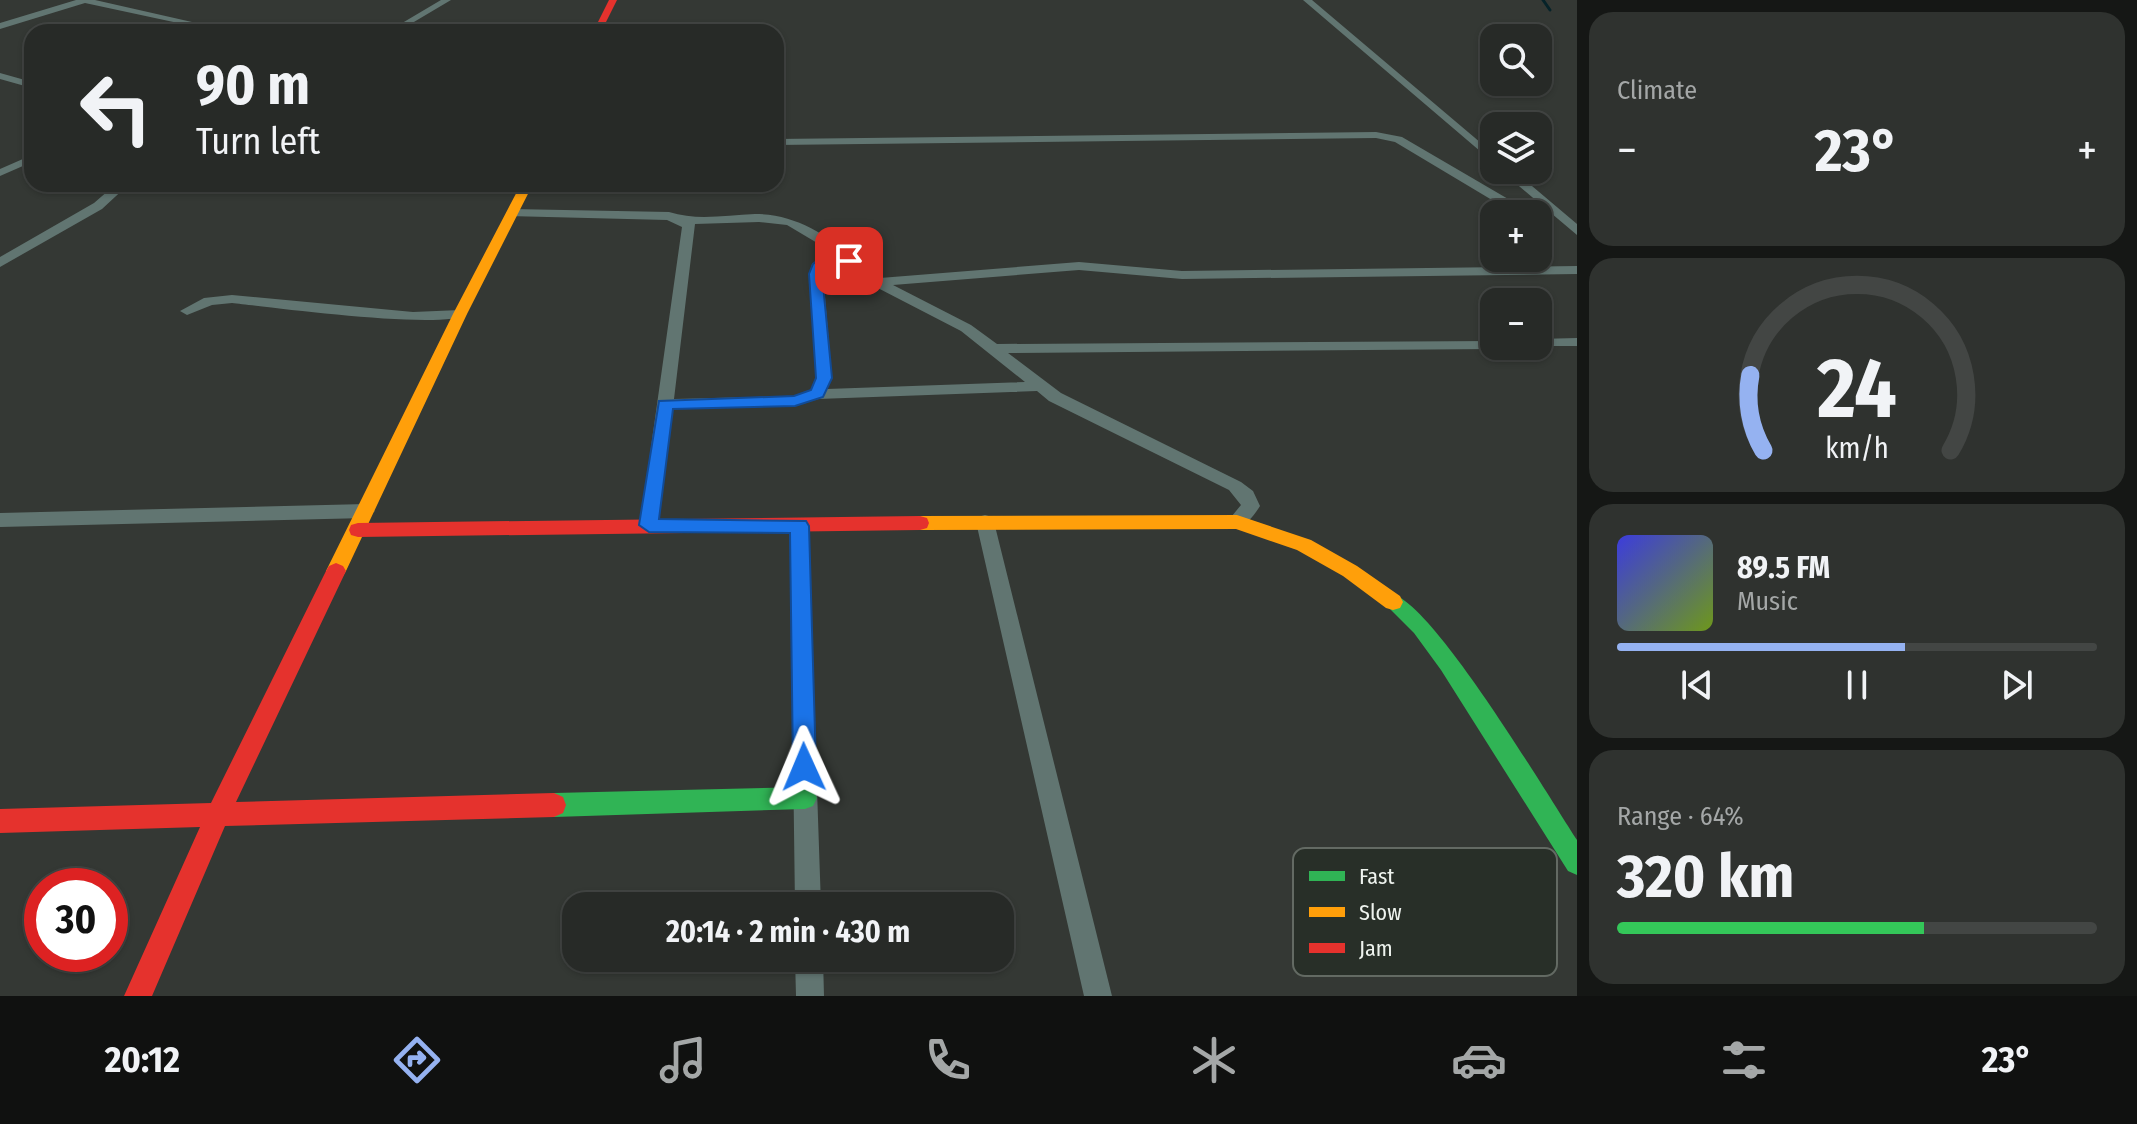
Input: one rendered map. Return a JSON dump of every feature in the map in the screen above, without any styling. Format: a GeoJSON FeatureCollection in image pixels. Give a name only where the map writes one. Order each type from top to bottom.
{"type":"FeatureCollection","features":[{"type":"Feature","properties":{"kind":"street"},"geometry":{"type":"LineString","coordinates":[[0,26],[85,0],[195,24]]}},
{"type":"Feature","properties":{"kind":"street"},"geometry":{"type":"LineString","coordinates":[[405,24],[447,0]]}},
{"type":"Feature","properties":{"kind":"street"},"geometry":{"type":"LineString","coordinates":[[601,24],[613,0]]}},
{"type":"Feature","properties":{"kind":"street"},"geometry":{"type":"LineString","coordinates":[[1307,0],[1480,148]]}},
{"type":"Feature","properties":{"kind":"street"},"geometry":{"type":"LineString","coordinates":[[0,14],[23,19]]}},
{"type":"Feature","properties":{"kind":"street"},"geometry":{"type":"LineString","coordinates":[[0,76],[24,83]]}},
{"type":"Feature","properties":{"kind":"street"},"geometry":{"type":"LineString","coordinates":[[784,142],[1376,135],[1398,139],[1501,200]]}},
{"type":"Feature","properties":{"kind":"street"},"geometry":{"type":"LineString","coordinates":[[0,173],[24,162]]}},
{"type":"Feature","properties":{"kind":"street"},"geometry":{"type":"LineString","coordinates":[[1522,184],[1577,231]]}},
{"type":"Feature","properties":{"kind":"street"},"geometry":{"type":"LineString","coordinates":[[0,263],[98,206],[114,192]]}},
{"type":"Feature","properties":{"kind":"street"},"geometry":{"type":"LineString","coordinates":[[138,996],[217,816],[460,314],[523,192]]}},
{"type":"Feature","properties":{"kind":"street"},"geometry":{"type":"LineString","coordinates":[[512,213],[669,216],[686,221],[743,217],[790,222],[837,250],[877,282],[953,320],[1041,386],[1090,416],[1235,486],[1247,496],[1251,506],[1236,522]]}},
{"type":"Feature","properties":{"kind":"street"},"geometry":{"type":"LineString","coordinates":[[1552,216],[1562,218]]}},
{"type":"Feature","properties":{"kind":"street"},"geometry":{"type":"LineString","coordinates":[[649,525],[690,230],[686,221]]}},
{"type":"Feature","properties":{"kind":"street"},"geometry":{"type":"LineString","coordinates":[[817,394],[824,378],[816,274],[817,267],[837,250]]}},
{"type":"Feature","properties":{"kind":"street"},"geometry":{"type":"LineString","coordinates":[[877,282],[1079,266],[1182,275],[1577,270]]}},
{"type":"Feature","properties":{"kind":"street"},"geometry":{"type":"LineString","coordinates":[[187,311],[209,301],[232,299],[413,316],[460,314]]}},
{"type":"Feature","properties":{"kind":"street"},"geometry":{"type":"LineString","coordinates":[[1552,343],[1577,342]]}},
{"type":"Feature","properties":{"kind":"street"},"geometry":{"type":"LineString","coordinates":[[994,349],[1480,345]]}},
{"type":"Feature","properties":{"kind":"street"},"geometry":{"type":"LineString","coordinates":[[665,404],[795,401],[817,394],[1041,386]]}},
{"type":"Feature","properties":{"kind":"street"},"geometry":{"type":"LineString","coordinates":[[0,520],[366,511]]}},
{"type":"Feature","properties":{"kind":"street"},"geometry":{"type":"LineString","coordinates":[[358,530],[985,522],[1236,522],[1264,529],[1318,553],[1407,613],[1454,671],[1577,862]]}},
{"type":"Feature","properties":{"kind":"street"},"geometry":{"type":"LineString","coordinates":[[985,522],[1098,996]]}},
{"type":"Feature","properties":{"kind":"street"},"geometry":{"type":"LineString","coordinates":[[799,526],[808,892]]}},
{"type":"Feature","properties":{"kind":"street"},"geometry":{"type":"LineString","coordinates":[[0,821],[805,798]]}},
{"type":"Feature","properties":{"kind":"street"},"geometry":{"type":"LineString","coordinates":[[809,972],[810,996]]}},
{"type":"Feature","properties":{"kind":"waterway"},"geometry":{"type":"LineString","coordinates":[[1543,0],[1550,10]]}},
{"type":"Feature","properties":{"kind":"traffic: fast"},"geometry":{"type":"LineString","coordinates":[[1393,602],[1421,627],[1449,664],[1577,862]]}},
{"type":"Feature","properties":{"kind":"traffic: fast"},"geometry":{"type":"LineString","coordinates":[[554,805],[805,798]]}},
{"type":"Feature","properties":{"kind":"traffic: slow"},"geometry":{"type":"LineString","coordinates":[[336,571],[460,314],[523,192]]}},
{"type":"Feature","properties":{"kind":"traffic: slow"},"geometry":{"type":"LineString","coordinates":[[920,523],[1237,522],[1304,545],[1350,571],[1393,602]]}},
{"type":"Feature","properties":{"kind":"traffic: jam"},"geometry":{"type":"LineString","coordinates":[[601,24],[613,0]]}},
{"type":"Feature","properties":{"kind":"traffic: jam"},"geometry":{"type":"LineString","coordinates":[[358,530],[920,523]]}},
{"type":"Feature","properties":{"kind":"traffic: jam"},"geometry":{"type":"LineString","coordinates":[[138,996],[217,816],[336,571]]}},
{"type":"Feature","properties":{"kind":"traffic: jam"},"geometry":{"type":"LineString","coordinates":[[0,821],[554,805]]}},
{"type":"Feature","properties":{"kind":"route"},"geometry":{"type":"LineString","coordinates":[[804,767],[799,526],[649,525],[665,404],[795,401],[817,394],[824,378],[817,267],[837,250],[849,261]]}}]}
